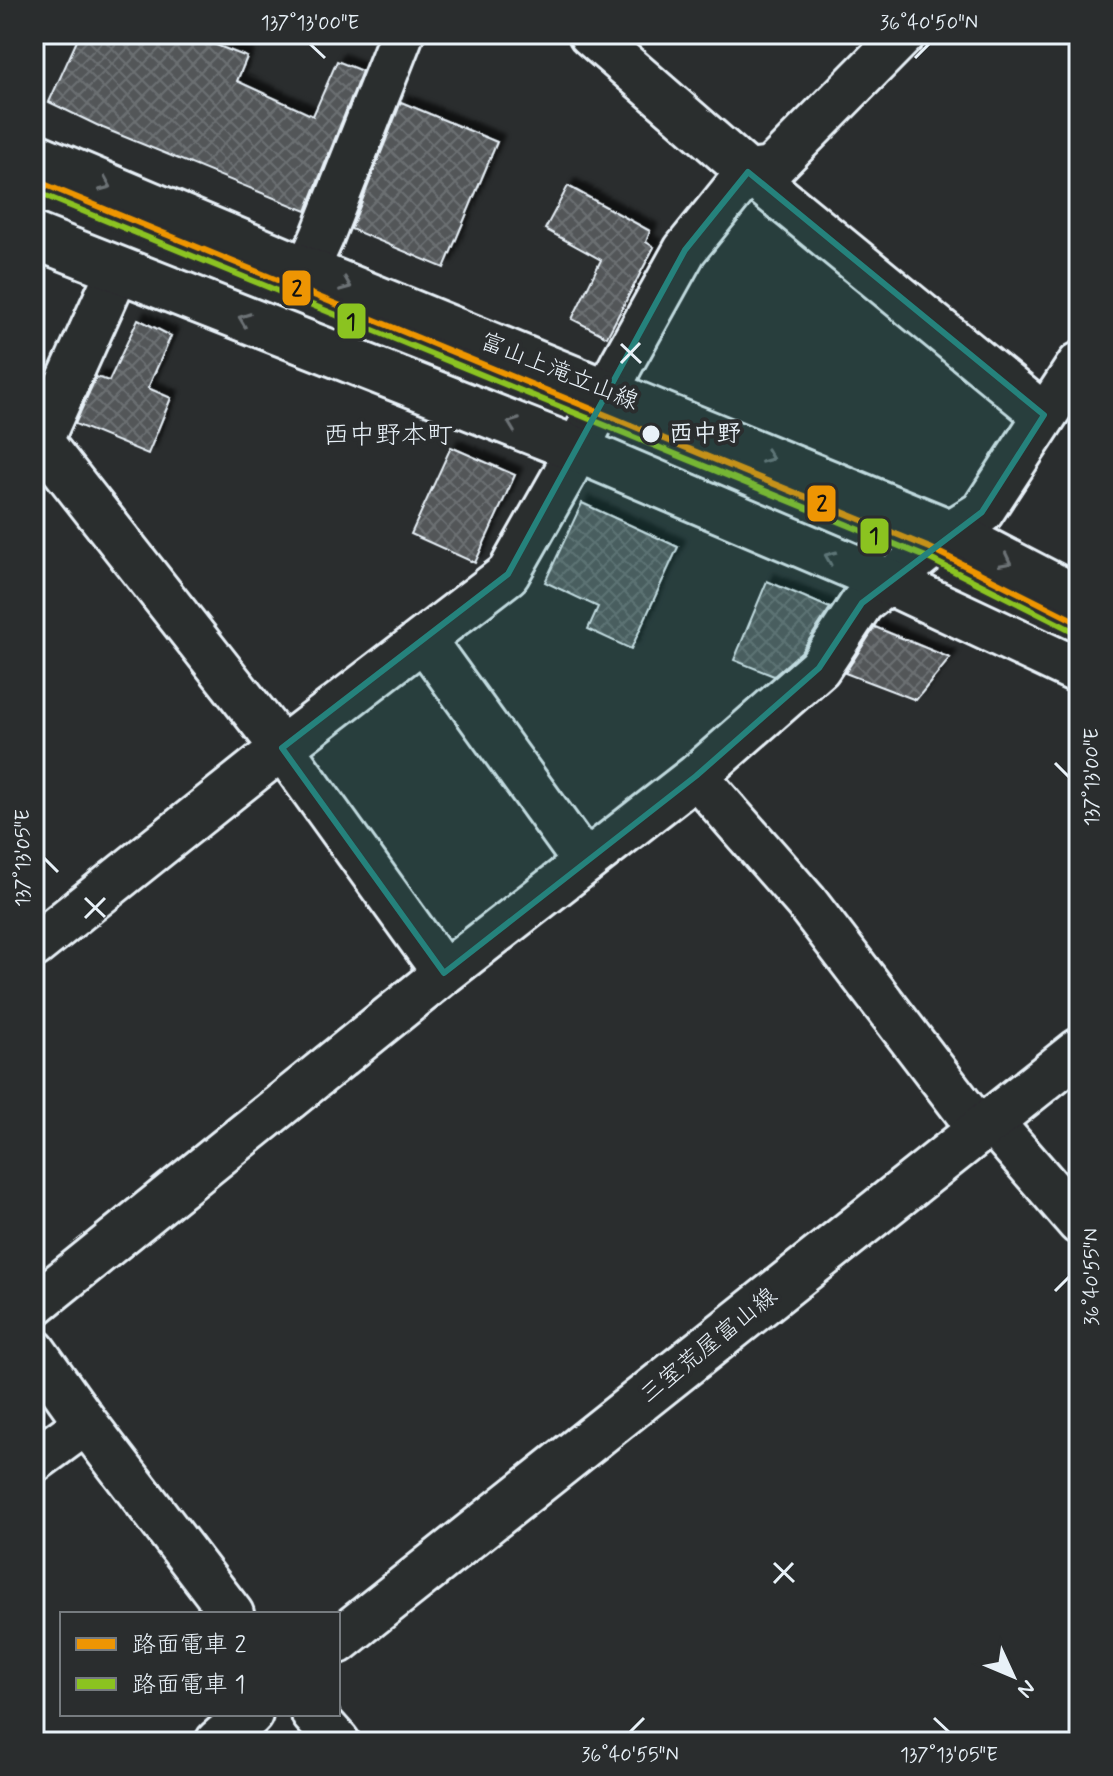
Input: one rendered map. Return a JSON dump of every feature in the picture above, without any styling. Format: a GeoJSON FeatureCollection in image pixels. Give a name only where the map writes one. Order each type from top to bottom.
{"type":"FeatureCollection","features":[{"type":"Feature","properties":{"kind":"main road","name":"富山上滝立山線"},"geometry":{"type":"LineString","coordinates":[[34,155],[307,270],[950,532],[1079,599]]}},
{"type":"Feature","properties":{"kind":"main road"},"geometry":{"type":"LineString","coordinates":[[34,236],[576,449],[887,581],[1079,671]]}},
{"type":"Feature","properties":{"kind":"main road","name":"三室荒屋富山線"},"geometry":{"type":"LineString","coordinates":[[340,1639],[1079,1051]]}},
{"type":"Feature","properties":{"kind":"main road"},"geometry":{"type":"LineString","coordinates":[[218,1742],[248,1716]]}},
{"type":"Feature","properties":{"kind":"street"},"geometry":{"type":"LineString","coordinates":[[307,270],[402,34]]}},
{"type":"Feature","properties":{"kind":"street"},"geometry":{"type":"LineString","coordinates":[[590,34],[748,172],[1044,415]]}},
{"type":"Feature","properties":{"kind":"street"},"geometry":{"type":"LineString","coordinates":[[34,946],[282,748],[508,574],[685,250],[748,172],[771,169],[879,43]]}},
{"type":"Feature","properties":{"kind":"street"},"geometry":{"type":"LineString","coordinates":[[118,270],[37,444],[282,748],[444,973]]}},
{"type":"Feature","properties":{"kind":"street"},"geometry":{"type":"LineString","coordinates":[[34,1305],[444,973],[696,776],[819,668],[862,603],[950,532],[982,512],[1079,364]]}},
{"type":"Feature","properties":{"kind":"street"},"geometry":{"type":"LineString","coordinates":[[424,640],[585,863]]}},
{"type":"Feature","properties":{"kind":"street"},"geometry":{"type":"LineString","coordinates":[[696,776],[806,902],[986,1125],[1079,1223]]}},
{"type":"Feature","properties":{"kind":"street"},"geometry":{"type":"LineString","coordinates":[[34,1350],[230,1612]]}},
{"type":"Feature","properties":{"kind":"street"},"geometry":{"type":"LineString","coordinates":[[34,1461],[86,1423]]}},
{"type":"Feature","properties":{"kind":"street"},"geometry":{"type":"LineString","coordinates":[[315,1716],[338,1742]]}},
{"type":"Feature","properties":{"kind":"highlighted area"},"geometry":{"type":"Polygon","coordinates":[[[748,172],[1044,415],[982,512],[862,603],[819,668],[696,776],[444,973],[282,748],[508,574],[685,250],[748,172]]]}},
{"type":"Feature","properties":{"kind":"building"},"geometry":{"type":"Polygon","coordinates":[[[80,34],[188,34],[247,57],[237,81],[313,116],[337,61],[362,71],[306,211],[103,128],[49,102],[80,34]]]}},
{"type":"Feature","properties":{"kind":"building"},"geometry":{"type":"Polygon","coordinates":[[[401,102],[497,142],[444,268],[351,229],[401,102]]]}},
{"type":"Feature","properties":{"kind":"building"},"geometry":{"type":"Polygon","coordinates":[[[568,186],[650,231],[646,242],[654,247],[607,337],[572,319],[601,260],[545,229],[568,186]]]}},
{"type":"Feature","properties":{"kind":"building"},"geometry":{"type":"Polygon","coordinates":[[[138,319],[171,336],[148,388],[171,398],[148,454],[75,424],[96,377],[109,381],[138,319]]]}},
{"type":"Feature","properties":{"kind":"building"},"geometry":{"type":"Polygon","coordinates":[[[451,447],[515,475],[475,563],[411,534],[451,447]]]}},
{"type":"Feature","properties":{"kind":"building"},"geometry":{"type":"Polygon","coordinates":[[[582,503],[678,547],[631,649],[588,629],[598,607],[545,582],[582,503]]]}},
{"type":"Feature","properties":{"kind":"building"},"geometry":{"type":"Polygon","coordinates":[[[767,581],[830,608],[801,652],[774,676],[734,660],[767,581]]]}},
{"type":"Feature","properties":{"kind":"building"},"geometry":{"type":"Polygon","coordinates":[[[875,627],[950,658],[916,700],[845,673],[875,627]]]}},
{"type":"Feature","properties":{"kind":"tram line","name":"2"},"geometry":{"type":"LineString","coordinates":[[34,180],[930,548],[1079,623]]}},
{"type":"Feature","properties":{"kind":"tram line","name":"1"},"geometry":{"type":"LineString","coordinates":[[34,191],[926,557],[1075,632]]}},
{"type":"Feature","properties":{"kind":"place","name":"西中野"},"geometry":{"type":"Point","coordinates":[651,434]}},
{"type":"Feature","properties":{"kind":"district","name":"西中野本町"},"geometry":{"type":"Point","coordinates":[388,436]}}]}
